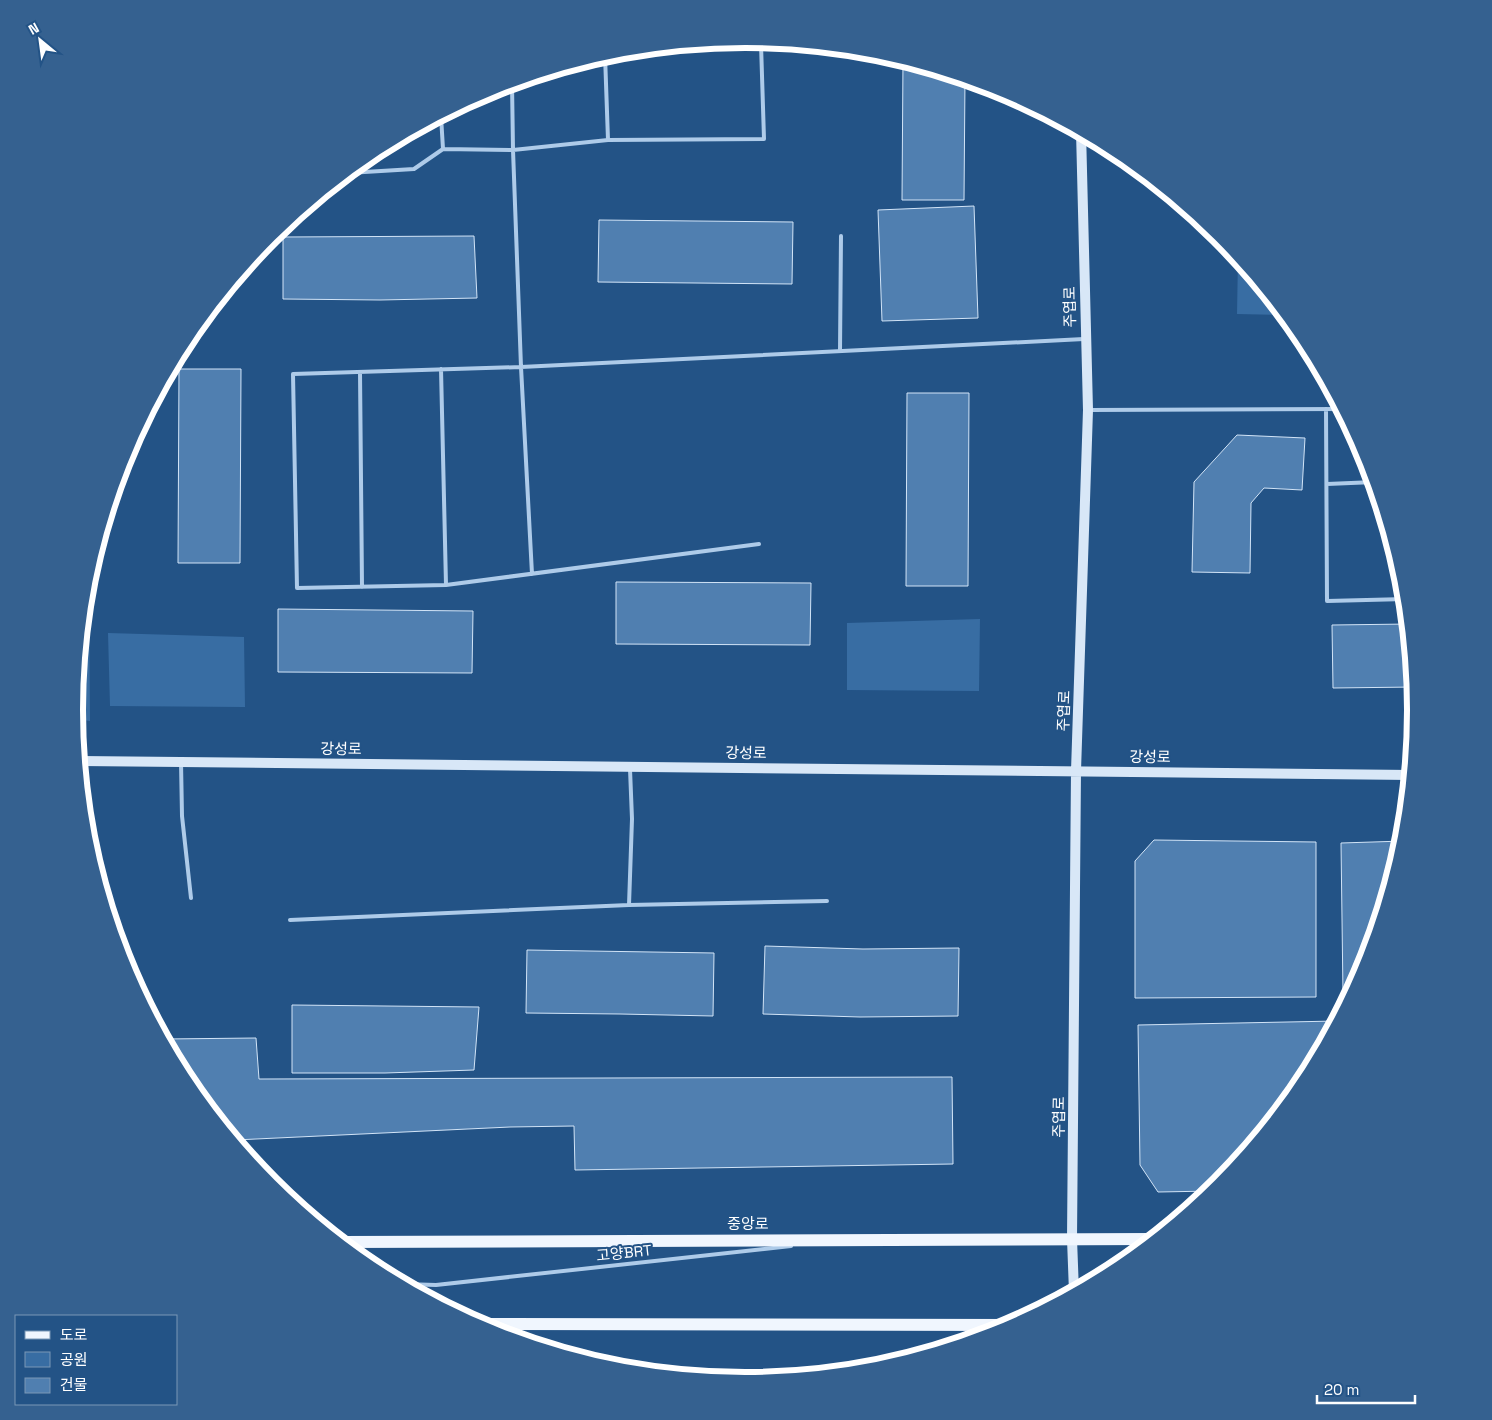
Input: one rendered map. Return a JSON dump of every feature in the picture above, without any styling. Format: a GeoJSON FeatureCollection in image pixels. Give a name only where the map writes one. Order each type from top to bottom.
{"type":"FeatureCollection","features":[{"type":"Feature","properties":{"kind":"main road","name":"중앙로"},"geometry":{"type":"LineString","coordinates":[[351,1242],[1145,1239]]}},
{"type":"Feature","properties":{"kind":"main road"},"geometry":{"type":"LineString","coordinates":[[498,1324],[992,1325]]}},
{"type":"Feature","properties":{"kind":"street","name":"주엽로"},"geometry":{"type":"LineString","coordinates":[[1074,1286],[1072,1239],[1076,772],[1088,410],[1081,139]]}},
{"type":"Feature","properties":{"kind":"street","name":"강성로"},"geometry":{"type":"LineString","coordinates":[[86,761],[1405,775]]}},
{"type":"Feature","properties":{"kind":"lane"},"geometry":{"type":"LineString","coordinates":[[363,170],[414,169],[443,149],[513,150],[608,140],[764,139],[761,48]]}},
{"type":"Feature","properties":{"kind":"lane"},"geometry":{"type":"LineString","coordinates":[[604,63],[608,140]]}},
{"type":"Feature","properties":{"kind":"lane"},"geometry":{"type":"LineString","coordinates":[[512,91],[521,367],[532,574]]}},
{"type":"Feature","properties":{"kind":"lane"},"geometry":{"type":"LineString","coordinates":[[441,122],[443,149]]}},
{"type":"Feature","properties":{"kind":"lane"},"geometry":{"type":"LineString","coordinates":[[840,351],[841,236]]}},
{"type":"Feature","properties":{"kind":"lane"},"geometry":{"type":"LineString","coordinates":[[759,544],[446,585],[297,588],[293,374],[521,367],[1086,338]]}},
{"type":"Feature","properties":{"kind":"lane"},"geometry":{"type":"LineString","coordinates":[[441,369],[446,585]]}},
{"type":"Feature","properties":{"kind":"lane"},"geometry":{"type":"LineString","coordinates":[[360,372],[362,587]]}},
{"type":"Feature","properties":{"kind":"lane"},"geometry":{"type":"LineString","coordinates":[[1326,409],[1328,601],[1399,599]]}},
{"type":"Feature","properties":{"kind":"lane"},"geometry":{"type":"LineString","coordinates":[[1088,410],[1336,409]]}},
{"type":"Feature","properties":{"kind":"lane"},"geometry":{"type":"LineString","coordinates":[[1327,484],[1368,482]]}},
{"type":"Feature","properties":{"kind":"lane"},"geometry":{"type":"LineString","coordinates":[[181,762],[182,816],[191,898]]}},
{"type":"Feature","properties":{"kind":"lane"},"geometry":{"type":"LineString","coordinates":[[629,905],[632,819],[630,767]]}},
{"type":"Feature","properties":{"kind":"lane"},"geometry":{"type":"LineString","coordinates":[[290,920],[629,905],[827,901]]}},
{"type":"Feature","properties":{"kind":"lane","name":"고양BRT"},"geometry":{"type":"LineString","coordinates":[[416,1284],[436,1285],[848,1240]]}},
{"type":"Feature","properties":{"kind":"green space"},"geometry":{"type":"Polygon","coordinates":[[[1238,267],[1278,315],[1237,314],[1238,267]]]}},
{"type":"Feature","properties":{"kind":"green space"},"geometry":{"type":"Polygon","coordinates":[[[980,619],[979,691],[847,690],[847,623],[980,619]]]}},
{"type":"Feature","properties":{"kind":"green space"},"geometry":{"type":"Polygon","coordinates":[[[89,622],[90,721],[83,720],[83,710],[89,622]]]}},
{"type":"Feature","properties":{"kind":"green space"},"geometry":{"type":"Polygon","coordinates":[[[108,633],[244,637],[245,707],[110,706],[108,633]]]}},
{"type":"Feature","properties":{"kind":"building"},"geometry":{"type":"Polygon","coordinates":[[[903,67],[965,85],[964,200],[902,200],[903,67]]]}},
{"type":"Feature","properties":{"kind":"building"},"geometry":{"type":"Polygon","coordinates":[[[974,206],[978,318],[882,321],[878,210],[974,206]]]}},
{"type":"Feature","properties":{"kind":"building"},"geometry":{"type":"Polygon","coordinates":[[[599,220],[793,222],[792,284],[598,282],[599,220]]]}},
{"type":"Feature","properties":{"kind":"building"},"geometry":{"type":"Polygon","coordinates":[[[474,236],[477,298],[283,299],[283,237],[474,236]]]}},
{"type":"Feature","properties":{"kind":"building"},"geometry":{"type":"Polygon","coordinates":[[[179,369],[241,369],[240,563],[178,563],[179,369]]]}},
{"type":"Feature","properties":{"kind":"building"},"geometry":{"type":"Polygon","coordinates":[[[907,393],[969,393],[968,586],[906,586],[907,393]]]}},
{"type":"Feature","properties":{"kind":"building"},"geometry":{"type":"Polygon","coordinates":[[[1237,435],[1305,438],[1302,490],[1264,488],[1251,503],[1250,573],[1192,572],[1194,482],[1237,435]]]}},
{"type":"Feature","properties":{"kind":"building"},"geometry":{"type":"Polygon","coordinates":[[[616,582],[811,583],[810,645],[616,644],[616,582]]]}},
{"type":"Feature","properties":{"kind":"building"},"geometry":{"type":"Polygon","coordinates":[[[278,609],[473,611],[472,673],[278,672],[278,609]]]}},
{"type":"Feature","properties":{"kind":"building"},"geometry":{"type":"Polygon","coordinates":[[[1403,624],[1407,687],[1333,688],[1332,625],[1403,624]]]}},
{"type":"Feature","properties":{"kind":"building"},"geometry":{"type":"Polygon","coordinates":[[[1154,840],[1316,842],[1316,997],[1135,998],[1135,861],[1154,840]]]}},
{"type":"Feature","properties":{"kind":"building"},"geometry":{"type":"Polygon","coordinates":[[[1395,841],[1373,923],[1358,964],[1344,995],[1343,995],[1341,843],[1395,841]]]}},
{"type":"Feature","properties":{"kind":"building"},"geometry":{"type":"Polygon","coordinates":[[[765,946],[863,949],[959,948],[958,1016],[860,1017],[763,1014],[765,946]]]}},
{"type":"Feature","properties":{"kind":"building"},"geometry":{"type":"Polygon","coordinates":[[[527,950],[714,953],[713,1016],[526,1013],[527,950]]]}},
{"type":"Feature","properties":{"kind":"building"},"geometry":{"type":"Polygon","coordinates":[[[292,1005],[479,1007],[474,1070],[385,1073],[292,1073],[292,1005]]]}},
{"type":"Feature","properties":{"kind":"building"},"geometry":{"type":"Polygon","coordinates":[[[1330,1021],[1297,1078],[1272,1113],[1244,1147],[1200,1191],[1158,1192],[1140,1165],[1138,1025],[1330,1021]]]}},
{"type":"Feature","properties":{"kind":"building"},"geometry":{"type":"Polygon","coordinates":[[[256,1038],[259,1079],[952,1077],[953,1164],[575,1170],[574,1126],[510,1127],[242,1140],[195,1078],[171,1039],[256,1038]]]}}]}
